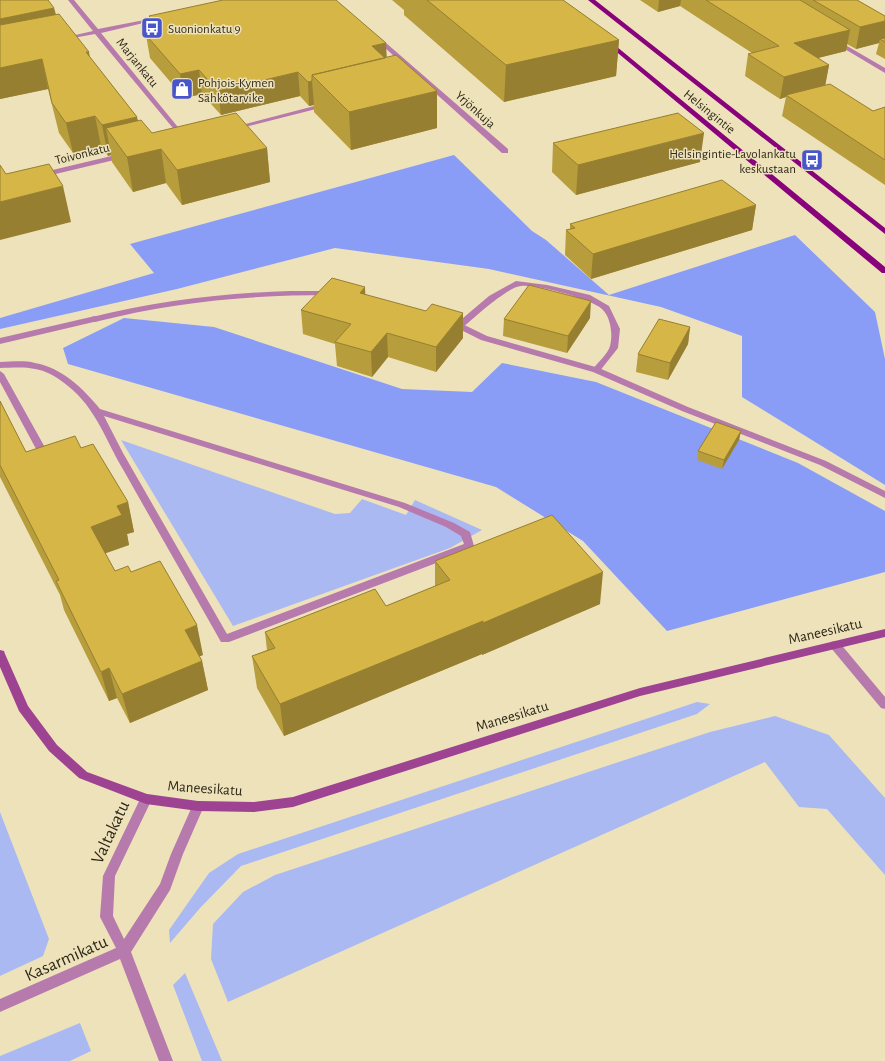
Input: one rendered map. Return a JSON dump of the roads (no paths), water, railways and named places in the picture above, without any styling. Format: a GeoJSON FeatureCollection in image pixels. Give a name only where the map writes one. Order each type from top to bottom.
{"type":"FeatureCollection","features":[{"type":"Feature","properties":{"kind":"main road","name":"Helsingintie"},"geometry":{"type":"LineString","coordinates":[[591,0],[885,232]]}},
{"type":"Feature","properties":{"kind":"main road","name":"Helsingintie"},"geometry":{"type":"LineString","coordinates":[[605,40],[885,271]]}},
{"type":"Feature","properties":{"kind":"street","name":"Marjankatu"},"geometry":{"type":"LineString","coordinates":[[71,0],[186,140]]}},
{"type":"Feature","properties":{"kind":"street"},"geometry":{"type":"LineString","coordinates":[[54,41],[170,16]]}},
{"type":"Feature","properties":{"kind":"street","name":"Yrjönkuja"},"geometry":{"type":"LineString","coordinates":[[373,34],[425,83],[505,152]]}},
{"type":"Feature","properties":{"kind":"street"},"geometry":{"type":"LineString","coordinates":[[830,38],[885,70]]}},
{"type":"Feature","properties":{"kind":"street"},"geometry":{"type":"LineString","coordinates":[[229,129],[334,103]]}},
{"type":"Feature","properties":{"kind":"street","name":"Toivonkatu"},"geometry":{"type":"LineString","coordinates":[[39,176],[134,153]]}},
{"type":"Feature","properties":{"kind":"street"},"geometry":{"type":"LineString","coordinates":[[459,326],[492,298],[519,283],[547,287],[587,297],[606,308],[616,329],[614,348],[596,370]]}},
{"type":"Feature","properties":{"kind":"street"},"geometry":{"type":"LineString","coordinates":[[0,342],[95,318],[169,303],[274,293],[342,293]]}},
{"type":"Feature","properties":{"kind":"street"},"geometry":{"type":"LineString","coordinates":[[446,319],[484,338],[596,370],[685,410],[823,463],[885,495]]}},
{"type":"Feature","properties":{"kind":"street"},"geometry":{"type":"LineString","coordinates":[[0,366],[37,365],[64,379],[86,396],[97,411],[118,453],[225,639],[470,546],[466,534],[450,525],[402,505],[97,411]]}},
{"type":"Feature","properties":{"kind":"street"},"geometry":{"type":"LineString","coordinates":[[0,374],[48,463]]}},
{"type":"Feature","properties":{"kind":"street","name":"Maneesikatu"},"geometry":{"type":"LineString","coordinates":[[146,799],[198,806],[254,807],[293,802],[640,692],[885,633]]}},
{"type":"Feature","properties":{"kind":"street"},"geometry":{"type":"LineString","coordinates":[[835,645],[885,705]]}},
{"type":"Feature","properties":{"kind":"street","name":"Valtakatu"},"geometry":{"type":"LineString","coordinates":[[0,654],[23,708],[53,748],[83,775],[146,799],[109,876],[106,917],[124,951],[166,1061]]}},
{"type":"Feature","properties":{"kind":"street"},"geometry":{"type":"LineString","coordinates":[[124,951],[166,886],[177,854],[198,806]]}},
{"type":"Feature","properties":{"kind":"street","name":"Kasarmikatu"},"geometry":{"type":"LineString","coordinates":[[0,1006],[124,951]]}},
{"type":"Feature","properties":{"kind":"place","name":"Suonionkatu 9"},"geometry":{"type":"Point","coordinates":[152,28]}},
{"type":"Feature","properties":{"kind":"place","name":"Pohjois-Kymen Sähkötarvike"},"geometry":{"type":"Point","coordinates":[182,89]}},
{"type":"Feature","properties":{"kind":"place","name":"Helsingintie-Lavolankatu keskustaan"},"geometry":{"type":"Point","coordinates":[812,160]}}]}
